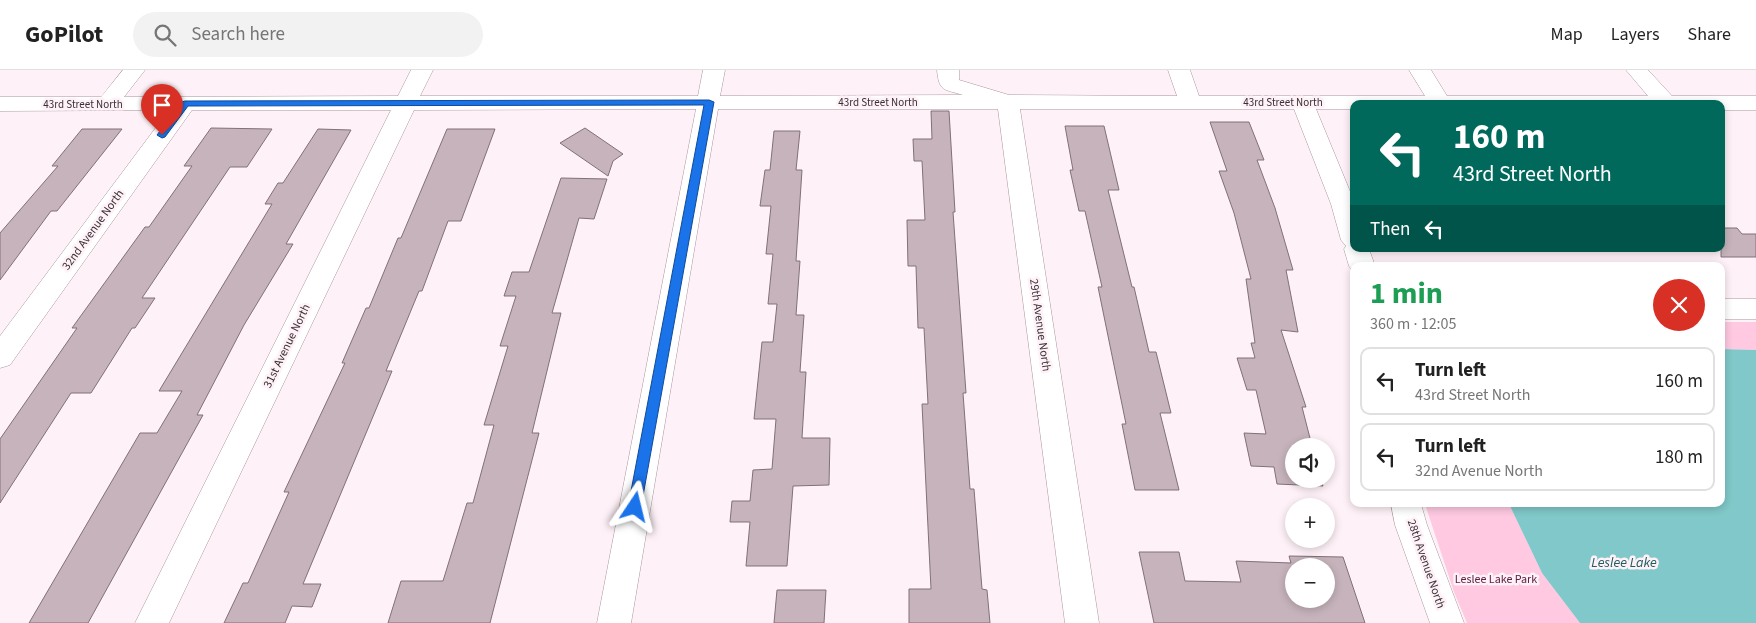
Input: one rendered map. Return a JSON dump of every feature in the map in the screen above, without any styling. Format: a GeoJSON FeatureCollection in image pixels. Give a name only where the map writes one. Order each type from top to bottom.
{"type":"FeatureCollection","features":[{"type":"Feature","properties":{"kind":"street"},"geometry":{"type":"LineString","coordinates":[[106,104],[134,70]]}},
{"type":"Feature","properties":{"kind":"street","name":"31st Avenue North"},"geometry":{"type":"LineString","coordinates":[[152,623],[422,70]]}},
{"type":"Feature","properties":{"kind":"street"},"geometry":{"type":"LineString","coordinates":[[614,623],[714,70]]}},
{"type":"Feature","properties":{"kind":"street"},"geometry":{"type":"LineString","coordinates":[[948,70],[949,84],[1008,102]]}},
{"type":"Feature","properties":{"kind":"street"},"geometry":{"type":"LineString","coordinates":[[1178,70],[1190,102]]}},
{"type":"Feature","properties":{"kind":"street"},"geometry":{"type":"LineString","coordinates":[[1420,70],[1439,100]]}},
{"type":"Feature","properties":{"kind":"street"},"geometry":{"type":"LineString","coordinates":[[1637,70],[1663,100]]}},
{"type":"Feature","properties":{"kind":"street","name":"29th Avenue North"},"geometry":{"type":"LineString","coordinates":[[1008,102],[1082,623]]}},
{"type":"Feature","properties":{"kind":"street"},"geometry":{"type":"LineString","coordinates":[[1302,102],[1343,204],[1350,227]]}},
{"type":"Feature","properties":{"kind":"street","name":"43rd Street North"},"geometry":{"type":"LineString","coordinates":[[0,104],[1350,102]]}},
{"type":"Feature","properties":{"kind":"street","name":"43rd Street North"},"geometry":{"type":"LineString","coordinates":[[1725,103],[1756,103]]}},
{"type":"Feature","properties":{"kind":"street","name":"32nd Avenue North"},"geometry":{"type":"LineString","coordinates":[[0,357],[185,104]]}},
{"type":"Feature","properties":{"kind":"street"},"geometry":{"type":"LineString","coordinates":[[1725,309],[1756,309]]}},
{"type":"Feature","properties":{"kind":"street","name":"28th Avenue North"},"geometry":{"type":"LineString","coordinates":[[1407,507],[1411,525],[1447,623]]}},
{"type":"Feature","properties":{"kind":"green space"},"geometry":{"type":"Polygon","coordinates":[[[1725,322],[1756,322],[1756,350],[1725,349],[1725,322]]]}},
{"type":"Feature","properties":{"kind":"green space","name":"Leslee Lake Park"},"geometry":{"type":"Polygon","coordinates":[[[1426,507],[1510,507],[1542,573],[1580,623],[1467,623],[1454,592],[1426,507]]]}},
{"type":"Feature","properties":{"kind":"water","name":"Leslee Lake"},"geometry":{"type":"Polygon","coordinates":[[[1725,349],[1756,350],[1756,623],[1580,623],[1542,573],[1510,507],[1725,507],[1725,349]]]}},
{"type":"Feature","properties":{"kind":"building"},"geometry":{"type":"Polygon","coordinates":[[[931,111],[949,111],[955,212],[953,212],[966,393],[963,393],[970,489],[974,489],[982,589],[987,590],[990,623],[909,623],[909,589],[931,589],[922,404],[928,404],[924,328],[918,328],[916,266],[908,266],[907,220],[925,220],[922,161],[914,161],[913,139],[932,139],[931,111]]]}},
{"type":"Feature","properties":{"kind":"building"},"geometry":{"type":"Polygon","coordinates":[[[1210,122],[1249,122],[1264,160],[1257,160],[1275,208],[1293,270],[1286,270],[1298,332],[1281,330],[1306,407],[1302,407],[1310,438],[1285,438],[1285,484],[1277,484],[1274,467],[1251,466],[1244,433],[1266,434],[1256,390],[1247,390],[1237,358],[1255,358],[1251,343],[1255,343],[1246,279],[1251,279],[1234,213],[1219,171],[1227,171],[1210,122]]]}},
{"type":"Feature","properties":{"kind":"building"},"geometry":{"type":"Polygon","coordinates":[[[1065,126],[1104,126],[1119,190],[1108,190],[1149,352],[1156,352],[1171,413],[1160,413],[1179,490],[1135,490],[1122,424],[1126,424],[1098,287],[1102,287],[1085,211],[1079,211],[1070,170],[1073,170],[1065,126]]]}},
{"type":"Feature","properties":{"kind":"building"},"geometry":{"type":"Polygon","coordinates":[[[211,128],[272,129],[247,167],[230,167],[142,298],[155,298],[135,328],[132,328],[91,393],[71,393],[0,503],[0,439],[77,328],[72,328],[145,227],[149,227],[192,166],[184,166],[211,128]]]}},
{"type":"Feature","properties":{"kind":"building"},"geometry":{"type":"Polygon","coordinates":[[[585,128],[623,154],[613,161],[608,176],[560,143],[585,128]]]}},
{"type":"Feature","properties":{"kind":"building"},"geometry":{"type":"Polygon","coordinates":[[[82,129],[122,129],[57,211],[51,211],[0,280],[0,233],[58,166],[52,166],[82,129]]]}},
{"type":"Feature","properties":{"kind":"building"},"geometry":{"type":"Polygon","coordinates":[[[318,129],[351,130],[286,244],[293,244],[244,325],[197,415],[203,415],[88,623],[29,623],[140,433],[157,433],[182,391],[159,391],[272,204],[265,204],[278,183],[283,183],[318,129]]]}},
{"type":"Feature","properties":{"kind":"building"},"geometry":{"type":"Polygon","coordinates":[[[447,129],[495,129],[461,221],[448,221],[422,291],[419,291],[386,371],[392,371],[303,584],[321,584],[312,607],[292,606],[285,623],[224,623],[243,583],[248,583],[289,492],[284,492],[345,363],[342,363],[366,308],[369,308],[398,238],[401,238],[447,129]]]}},
{"type":"Feature","properties":{"kind":"building"},"geometry":{"type":"Polygon","coordinates":[[[774,131],[800,131],[796,170],[802,170],[796,261],[800,261],[796,315],[804,315],[800,372],[806,372],[802,438],[830,438],[829,485],[793,486],[787,566],[746,566],[750,522],[730,522],[732,501],[750,501],[753,470],[772,469],[776,419],[754,419],[762,342],[773,342],[777,304],[768,304],[773,254],[766,254],[771,206],[760,206],[765,170],[770,170],[774,131]]]}},
{"type":"Feature","properties":{"kind":"building"},"geometry":{"type":"Polygon","coordinates":[[[561,178],[607,179],[594,219],[579,218],[552,313],[561,313],[532,433],[539,433],[490,623],[388,623],[401,581],[443,581],[467,503],[473,503],[494,425],[484,425],[508,346],[500,346],[516,296],[504,296],[512,272],[529,272],[561,178]]]}},
{"type":"Feature","properties":{"kind":"building"},"geometry":{"type":"Polygon","coordinates":[[[1725,228],[1737,228],[1742,234],[1756,234],[1756,257],[1721,257],[1721,252],[1725,252],[1725,228]]]}},
{"type":"Feature","properties":{"kind":"building"},"geometry":{"type":"Polygon","coordinates":[[[1139,552],[1179,552],[1185,581],[1241,582],[1236,561],[1285,563],[1285,608],[1335,608],[1335,558],[1290,558],[1289,556],[1343,557],[1365,623],[1154,623],[1139,552]]]}},
{"type":"Feature","properties":{"kind":"building"},"geometry":{"type":"Polygon","coordinates":[[[777,590],[826,590],[824,623],[774,623],[777,590]]]}},
{"type":"Feature","properties":{"kind":"route"},"geometry":{"type":"LineString","coordinates":[[162,135],[185,104],[709,102],[635,507]]}}]}
